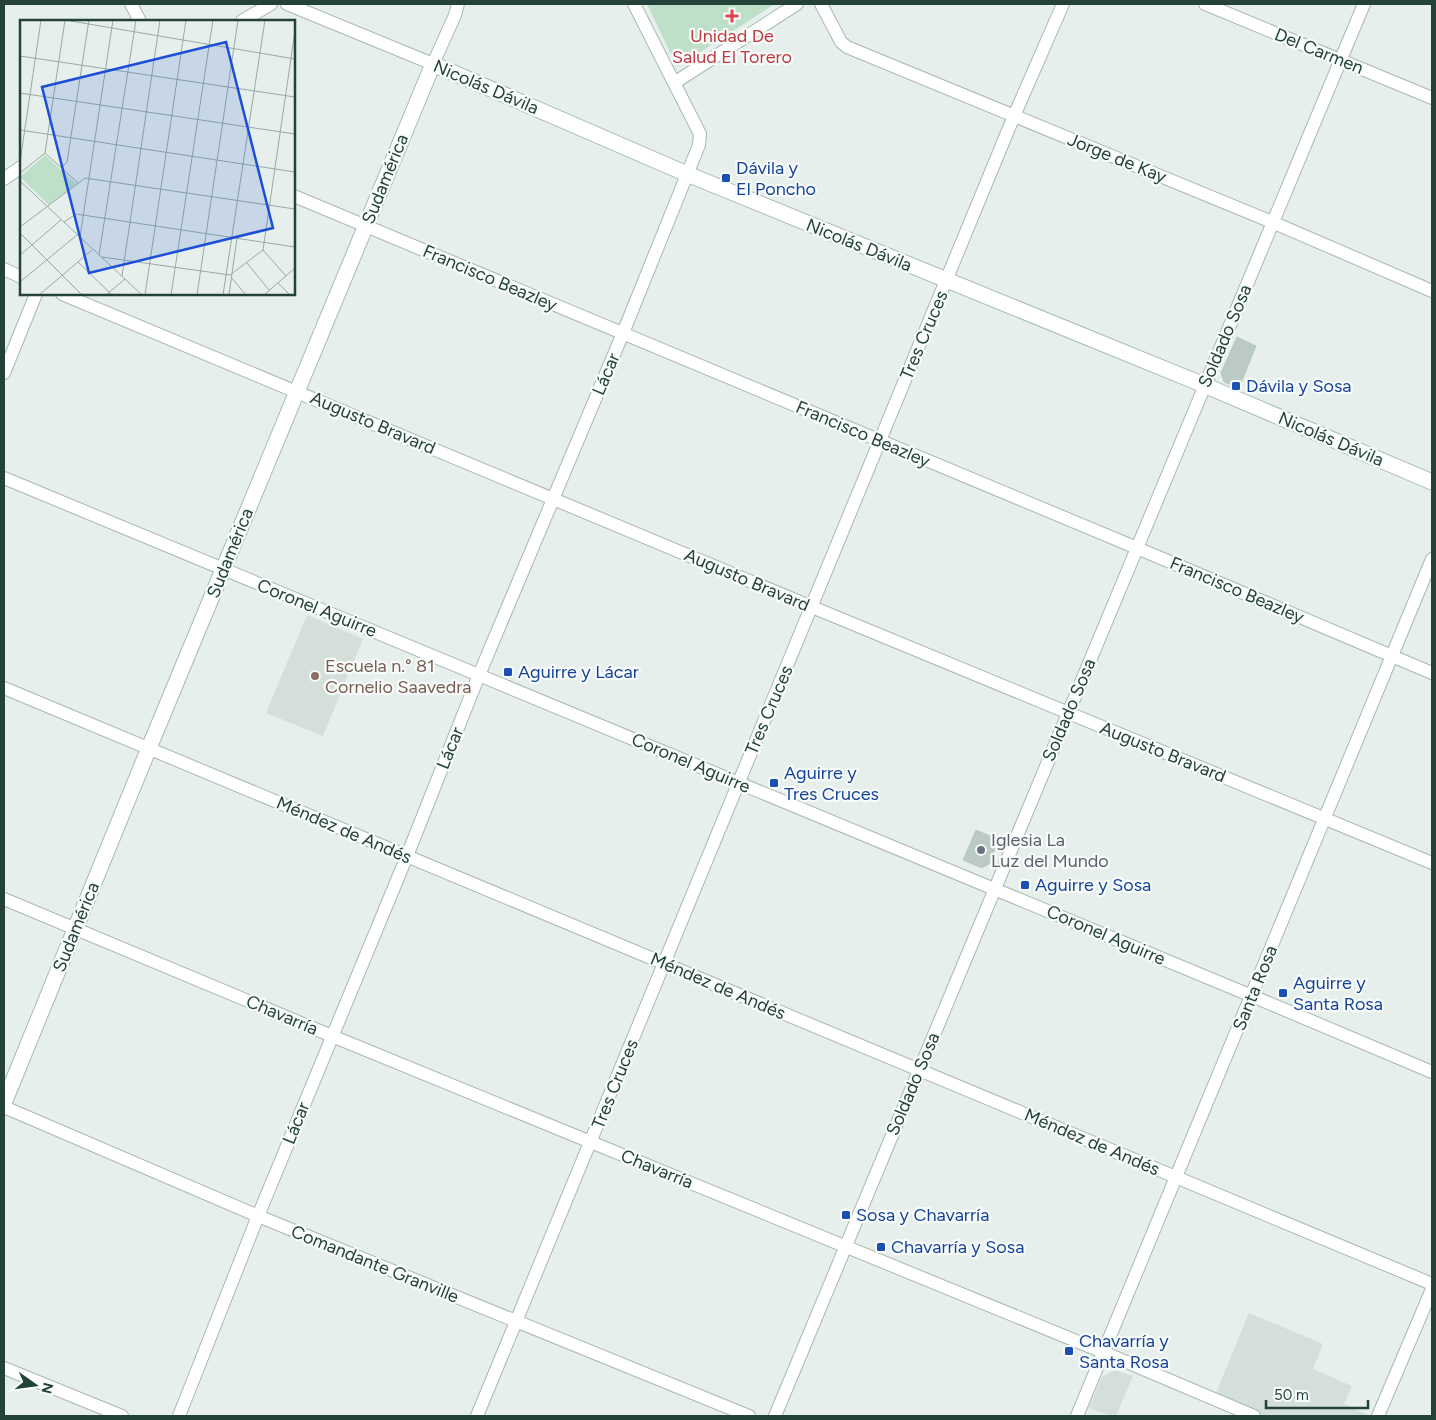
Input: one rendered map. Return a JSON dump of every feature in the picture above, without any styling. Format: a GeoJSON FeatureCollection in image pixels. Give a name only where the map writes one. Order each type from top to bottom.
{"type":"FeatureCollection","features":[{"type":"Feature","properties":{"kind":"street"},"geometry":{"type":"LineString","coordinates":[[132,4],[140,20]]}},
{"type":"Feature","properties":{"kind":"street"},"geometry":{"type":"LineString","coordinates":[[244,20],[271,4]]}},
{"type":"Feature","properties":{"kind":"street","name":"Nicolás Dávila"},"geometry":{"type":"LineString","coordinates":[[288,4],[433,64],[687,174],[1204,385],[1432,482]]}},
{"type":"Feature","properties":{"kind":"street","name":"Sudamérica"},"geometry":{"type":"LineString","coordinates":[[4,1103],[296,391],[458,4]]}},
{"type":"Feature","properties":{"kind":"street","name":"Lácar"},"geometry":{"type":"LineString","coordinates":[[178,1416],[479,675],[623,334],[700,145],[700,134],[634,4]]}},
{"type":"Feature","properties":{"kind":"street"},"geometry":{"type":"LineString","coordinates":[[674,83],[797,4]]}},
{"type":"Feature","properties":{"kind":"street","name":"Jorge de Kay"},"geometry":{"type":"LineString","coordinates":[[821,4],[841,42],[847,47],[1272,222],[1432,291]]}},
{"type":"Feature","properties":{"kind":"street","name":"Tres Cruces"},"geometry":{"type":"LineString","coordinates":[[477,1416],[1014,116],[1063,4]]}},
{"type":"Feature","properties":{"kind":"street","name":"Del Carmen"},"geometry":{"type":"LineString","coordinates":[[1205,4],[1432,98]]}},
{"type":"Feature","properties":{"kind":"street","name":"Soldado Sosa"},"geometry":{"type":"LineString","coordinates":[[775,1416],[1364,4]]}},
{"type":"Feature","properties":{"kind":"street"},"geometry":{"type":"LineString","coordinates":[[4,179],[20,168]]}},
{"type":"Feature","properties":{"kind":"street","name":"Francisco Beazley"},"geometry":{"type":"LineString","coordinates":[[295,196],[1432,673]]}},
{"type":"Feature","properties":{"kind":"street"},"geometry":{"type":"LineString","coordinates":[[4,269],[20,277]]}},
{"type":"Feature","properties":{"kind":"street"},"geometry":{"type":"LineString","coordinates":[[4,373],[36,295]]}},
{"type":"Feature","properties":{"kind":"street","name":"Augusto Bravard"},"geometry":{"type":"LineString","coordinates":[[64,295],[1432,863]]}},
{"type":"Feature","properties":{"kind":"street","name":"Coronel Aguirre"},"geometry":{"type":"LineString","coordinates":[[4,478],[1432,1072]]}},
{"type":"Feature","properties":{"kind":"street","name":"Santa Rosa"},"geometry":{"type":"LineString","coordinates":[[1077,1416],[1432,559]]}},
{"type":"Feature","properties":{"kind":"street","name":"Méndez de Andés"},"geometry":{"type":"LineString","coordinates":[[4,688],[1432,1284]]}},
{"type":"Feature","properties":{"kind":"street","name":"Chavarría"},"geometry":{"type":"LineString","coordinates":[[4,899],[1254,1416]]}},
{"type":"Feature","properties":{"kind":"street","name":"Comandante Granville"},"geometry":{"type":"LineString","coordinates":[[4,1107],[258,1216],[749,1416]]}},
{"type":"Feature","properties":{"kind":"street"},"geometry":{"type":"LineString","coordinates":[[1378,1416],[1432,1289]]}},
{"type":"Feature","properties":{"kind":"street"},"geometry":{"type":"LineString","coordinates":[[4,1368],[122,1416]]}},
{"type":"Feature","properties":{"kind":"shaded area","name":"Escuela n.° 81 Cornelio Saavedra"},"geometry":{"type":"Polygon","coordinates":[[[307,615],[363,639],[323,736],[266,713],[307,615]]]}},
{"type":"Feature","properties":{"kind":"shaded area"},"geometry":{"type":"Polygon","coordinates":[[[1249,1313],[1323,1344],[1313,1369],[1352,1386],[1344,1404],[1370,1416],[1265,1416],[1215,1395],[1249,1313]]]}},
{"type":"Feature","properties":{"kind":"shaded area"},"geometry":{"type":"Polygon","coordinates":[[[1114,1370],[1133,1376],[1116,1416],[1110,1416],[1089,1408],[1102,1377],[1114,1370]]]}},
{"type":"Feature","properties":{"kind":"green space"},"geometry":{"type":"Polygon","coordinates":[[[647,4],[775,4],[677,67],[647,4]]]}},
{"type":"Feature","properties":{"kind":"building"},"geometry":{"type":"Polygon","coordinates":[[[1237,337],[1256,346],[1239,388],[1224,382],[1221,373],[1237,337]]]}},
{"type":"Feature","properties":{"kind":"building","name":"Iglesia La Luz del Mundo"},"geometry":{"type":"Polygon","coordinates":[[[976,830],[999,840],[989,864],[982,868],[963,860],[976,830]]]}},
{"type":"Feature","properties":{"kind":"place","name":"Unidad De Salud El Torero"},"geometry":{"type":"Point","coordinates":[732,16]}},
{"type":"Feature","properties":{"kind":"place","name":"Dávila y El Poncho"},"geometry":{"type":"Point","coordinates":[726,178]}},
{"type":"Feature","properties":{"kind":"place","name":"Dávila y Sosa"},"geometry":{"type":"Point","coordinates":[1236,386]}},
{"type":"Feature","properties":{"kind":"place","name":"Aguirre y Lácar"},"geometry":{"type":"Point","coordinates":[508,672]}},
{"type":"Feature","properties":{"kind":"place","name":"Escuela n.° 81 Cornelio Saavedra"},"geometry":{"type":"Point","coordinates":[315,676]}},
{"type":"Feature","properties":{"kind":"place","name":"Aguirre y Tres Cruces"},"geometry":{"type":"Point","coordinates":[774,783]}},
{"type":"Feature","properties":{"kind":"place","name":"Iglesia La Luz del Mundo"},"geometry":{"type":"Point","coordinates":[981,850]}},
{"type":"Feature","properties":{"kind":"place","name":"Aguirre y Sosa"},"geometry":{"type":"Point","coordinates":[1025,885]}},
{"type":"Feature","properties":{"kind":"place","name":"Aguirre y Santa Rosa"},"geometry":{"type":"Point","coordinates":[1283,993]}},
{"type":"Feature","properties":{"kind":"place","name":"Sosa y Chavarría"},"geometry":{"type":"Point","coordinates":[846,1215]}},
{"type":"Feature","properties":{"kind":"place","name":"Chavarría y Sosa"},"geometry":{"type":"Point","coordinates":[881,1247]}},
{"type":"Feature","properties":{"kind":"place","name":"Chavarría y Santa Rosa"},"geometry":{"type":"Point","coordinates":[1069,1351]}}]}
